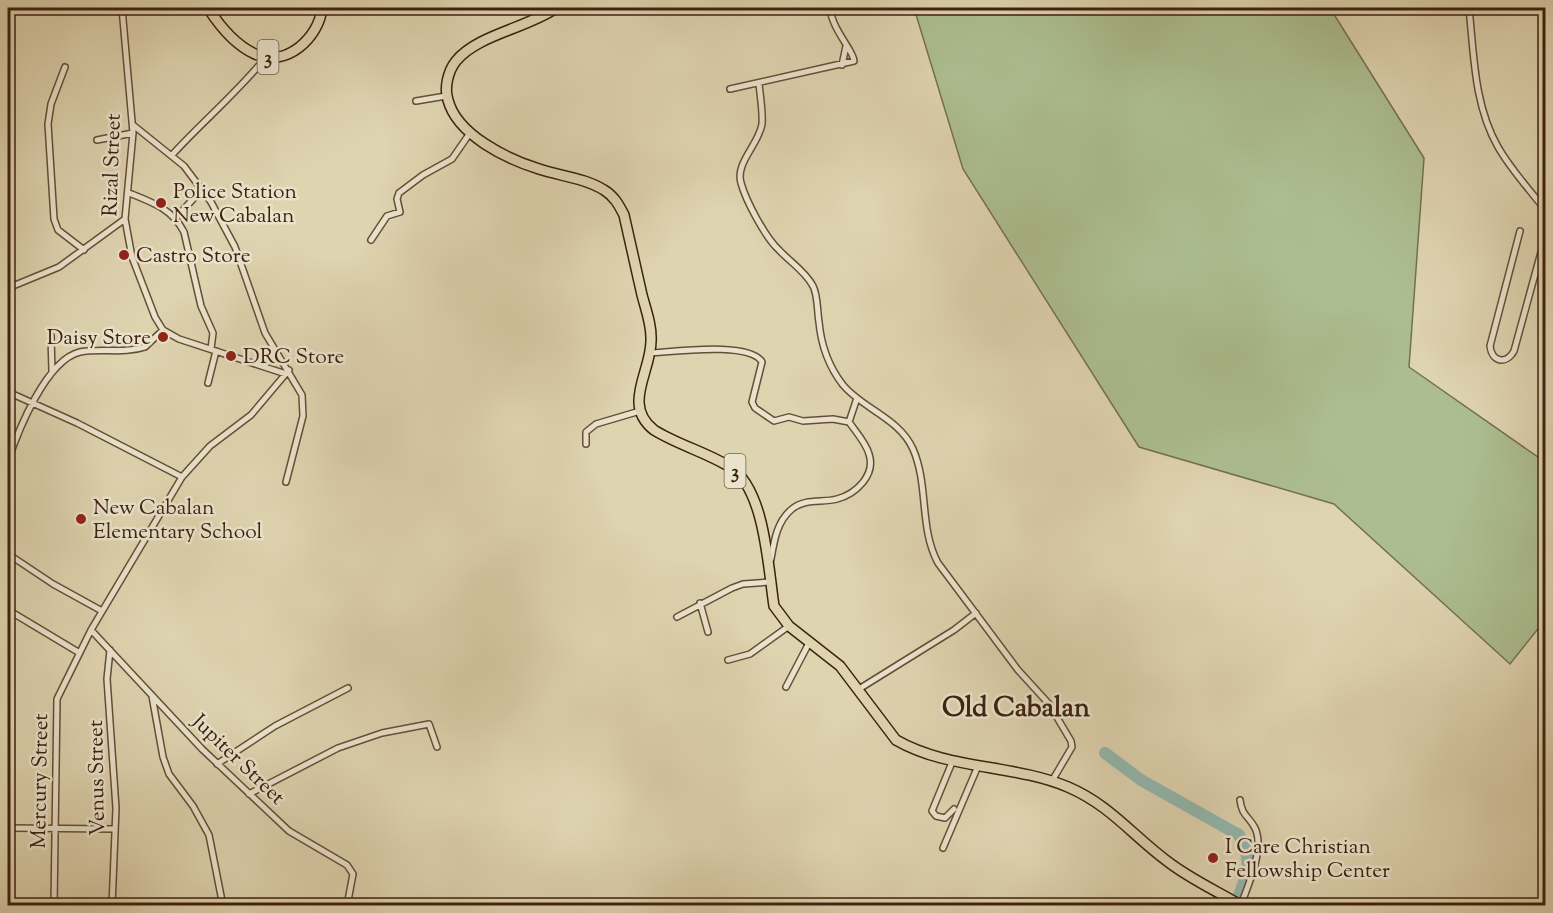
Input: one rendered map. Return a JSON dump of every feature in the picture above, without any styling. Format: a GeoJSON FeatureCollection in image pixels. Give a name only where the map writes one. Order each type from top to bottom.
{"type":"FeatureCollection","features":[{"type":"Feature","properties":{"kind":"highway","name":"3"},"geometry":{"type":"LineString","coordinates":[[208,8],[236,40],[252,53],[266,57],[284,55],[305,43],[321,20],[322,8]]}},
{"type":"Feature","properties":{"kind":"highway"},"geometry":{"type":"LineString","coordinates":[[556,8],[464,54],[450,71],[446,96],[449,107],[461,126],[485,144],[536,168],[603,189],[617,202],[624,214],[651,329],[650,353],[639,391],[640,411]]}},
{"type":"Feature","properties":{"kind":"highway","name":"3"},"geometry":{"type":"LineString","coordinates":[[640,411],[645,422],[654,430],[730,467],[746,482],[757,509],[774,606],[789,626],[840,666],[859,689],[885,730],[896,740],[907,747],[952,760],[1052,781],[1105,807],[1166,860],[1241,905]]}},
{"type":"Feature","properties":{"kind":"street","name":"Rizal Street"},"geometry":{"type":"LineString","coordinates":[[122,8],[133,125],[125,219],[128,243],[138,278],[163,330]]}},
{"type":"Feature","properties":{"kind":"street"},"geometry":{"type":"LineString","coordinates":[[730,89],[842,65],[855,59],[836,30],[830,8]]}},
{"type":"Feature","properties":{"kind":"street"},"geometry":{"type":"LineString","coordinates":[[1469,8],[1479,97],[1484,116],[1498,148],[1545,211]]}},
{"type":"Feature","properties":{"kind":"street"},"geometry":{"type":"LineString","coordinates":[[842,65],[846,46]]}},
{"type":"Feature","properties":{"kind":"street"},"geometry":{"type":"LineString","coordinates":[[172,155],[195,130],[230,100],[266,57]]}},
{"type":"Feature","properties":{"kind":"street"},"geometry":{"type":"LineString","coordinates":[[65,67],[51,104],[48,124],[54,219],[58,230],[84,250]]}},
{"type":"Feature","properties":{"kind":"street"},"geometry":{"type":"LineString","coordinates":[[759,83],[762,124],[757,141],[742,165],[741,182],[767,234],[777,248],[808,278],[815,289],[826,357],[843,385],[889,420],[904,434],[912,447],[919,466],[929,546],[1018,670],[1049,704],[1071,741],[1072,747],[1052,781]]}},
{"type":"Feature","properties":{"kind":"street"},"geometry":{"type":"LineString","coordinates":[[416,101],[446,96]]}},
{"type":"Feature","properties":{"kind":"street"},"geometry":{"type":"LineString","coordinates":[[133,125],[172,155],[202,189],[235,247],[265,333],[302,395],[304,410],[286,482]]}},
{"type":"Feature","properties":{"kind":"street"},"geometry":{"type":"LineString","coordinates":[[97,140],[133,133]]}},
{"type":"Feature","properties":{"kind":"street"},"geometry":{"type":"LineString","coordinates":[[371,240],[387,216],[400,212],[397,199],[399,193],[423,175],[452,159],[470,134]]}},
{"type":"Feature","properties":{"kind":"street"},"geometry":{"type":"LineString","coordinates":[[176,218],[202,189]]}},
{"type":"Feature","properties":{"kind":"street"},"geometry":{"type":"LineString","coordinates":[[129,193],[164,209],[176,218],[184,232],[201,306],[213,333],[208,383]]}},
{"type":"Feature","properties":{"kind":"street"},"geometry":{"type":"LineString","coordinates":[[8,288],[59,267],[125,219]]}},
{"type":"Feature","properties":{"kind":"street"},"geometry":{"type":"LineString","coordinates":[[1520,231],[1490,346],[1491,354],[1504,361],[1510,358],[1514,351],[1545,234]]}},
{"type":"Feature","properties":{"kind":"street"},"geometry":{"type":"LineString","coordinates":[[8,461],[33,403],[52,372],[67,357],[82,352],[145,347],[163,330],[179,339],[288,372]]}},
{"type":"Feature","properties":{"kind":"street"},"geometry":{"type":"LineString","coordinates":[[51,336],[52,372]]}},
{"type":"Feature","properties":{"kind":"street"},"geometry":{"type":"LineString","coordinates":[[650,353],[725,350],[754,355],[762,362],[752,402],[766,417],[774,420],[784,417],[803,421],[833,418],[849,422],[870,455],[867,478],[853,491],[838,499],[809,501],[792,509],[776,531],[768,570]]}},
{"type":"Feature","properties":{"kind":"street","name":"Mercury Street"},"geometry":{"type":"LineString","coordinates":[[54,906],[57,699],[78,652],[182,477],[210,446],[251,415],[288,372]]}},
{"type":"Feature","properties":{"kind":"street"},"geometry":{"type":"LineString","coordinates":[[8,392],[182,477]]}},
{"type":"Feature","properties":{"kind":"street"},"geometry":{"type":"LineString","coordinates":[[849,422],[858,398]]}},
{"type":"Feature","properties":{"kind":"street"},"geometry":{"type":"LineString","coordinates":[[586,444],[586,432],[597,424],[640,411]]}},
{"type":"Feature","properties":{"kind":"street"},"geometry":{"type":"LineString","coordinates":[[8,554],[53,584],[102,611]]}},
{"type":"Feature","properties":{"kind":"street"},"geometry":{"type":"LineString","coordinates":[[676,617],[700,603],[743,584],[770,582]]}},
{"type":"Feature","properties":{"kind":"street"},"geometry":{"type":"LineString","coordinates":[[700,603],[708,632]]}},
{"type":"Feature","properties":{"kind":"street"},"geometry":{"type":"LineString","coordinates":[[8,610],[78,652]]}},
{"type":"Feature","properties":{"kind":"street"},"geometry":{"type":"LineString","coordinates":[[859,689],[954,630],[976,613]]}},
{"type":"Feature","properties":{"kind":"street"},"geometry":{"type":"LineString","coordinates":[[728,660],[750,654],[789,626]]}},
{"type":"Feature","properties":{"kind":"street","name":"Jupiter Street"},"geometry":{"type":"LineString","coordinates":[[91,630],[217,764],[249,794],[290,831],[347,865],[353,874],[347,906]]}},
{"type":"Feature","properties":{"kind":"street"},"geometry":{"type":"LineString","coordinates":[[786,687],[809,643]]}},
{"type":"Feature","properties":{"kind":"street","name":"Venus Street"},"geometry":{"type":"LineString","coordinates":[[110,650],[107,679],[111,710],[115,829],[112,906]]}},
{"type":"Feature","properties":{"kind":"street"},"geometry":{"type":"LineString","coordinates":[[217,764],[275,726],[348,688]]}},
{"type":"Feature","properties":{"kind":"street"},"geometry":{"type":"LineString","coordinates":[[152,694],[163,757],[169,774],[193,806],[209,835],[223,906]]}},
{"type":"Feature","properties":{"kind":"street"},"geometry":{"type":"LineString","coordinates":[[249,794],[338,748],[382,733],[429,724],[437,747]]}},
{"type":"Feature","properties":{"kind":"street"},"geometry":{"type":"LineString","coordinates":[[952,760],[932,811],[936,816],[945,818],[954,809]]}},
{"type":"Feature","properties":{"kind":"street"},"geometry":{"type":"LineString","coordinates":[[943,848],[978,766]]}},
{"type":"Feature","properties":{"kind":"street"},"geometry":{"type":"LineString","coordinates":[[1240,800],[1243,814],[1254,827],[1256,844],[1255,867],[1241,905]]}},
{"type":"Feature","properties":{"kind":"street"},"geometry":{"type":"LineString","coordinates":[[8,828],[55,826],[115,829]]}},
{"type":"Feature","properties":{"kind":"green space"},"geometry":{"type":"Polygon","coordinates":[[[914,8],[1330,8],[1424,158],[1409,367],[1545,462],[1545,620],[1510,664],[1334,504],[1139,447],[963,169],[914,8]]]}},
{"type":"Feature","properties":{"kind":"waterway"},"geometry":{"type":"LineString","coordinates":[[1105,753],[1141,780],[1239,835],[1248,863],[1235,906]]}},
{"type":"Feature","properties":{"kind":"place","name":"Police Station New Cabalan"},"geometry":{"type":"Point","coordinates":[161,203]}},
{"type":"Feature","properties":{"kind":"place","name":"Castro Store"},"geometry":{"type":"Point","coordinates":[124,255]}},
{"type":"Feature","properties":{"kind":"place","name":"Daisy Store"},"geometry":{"type":"Point","coordinates":[163,337]}},
{"type":"Feature","properties":{"kind":"place","name":"DRC Store"},"geometry":{"type":"Point","coordinates":[231,356]}},
{"type":"Feature","properties":{"kind":"place","name":"New Cabalan Elementary School"},"geometry":{"type":"Point","coordinates":[81,519]}},
{"type":"Feature","properties":{"kind":"place","name":"I Care Christian Fellowship Center"},"geometry":{"type":"Point","coordinates":[1213,858]}},
{"type":"Feature","properties":{"kind":"district","name":"Old Cabalan"},"geometry":{"type":"Point","coordinates":[1016,707]}}]}
